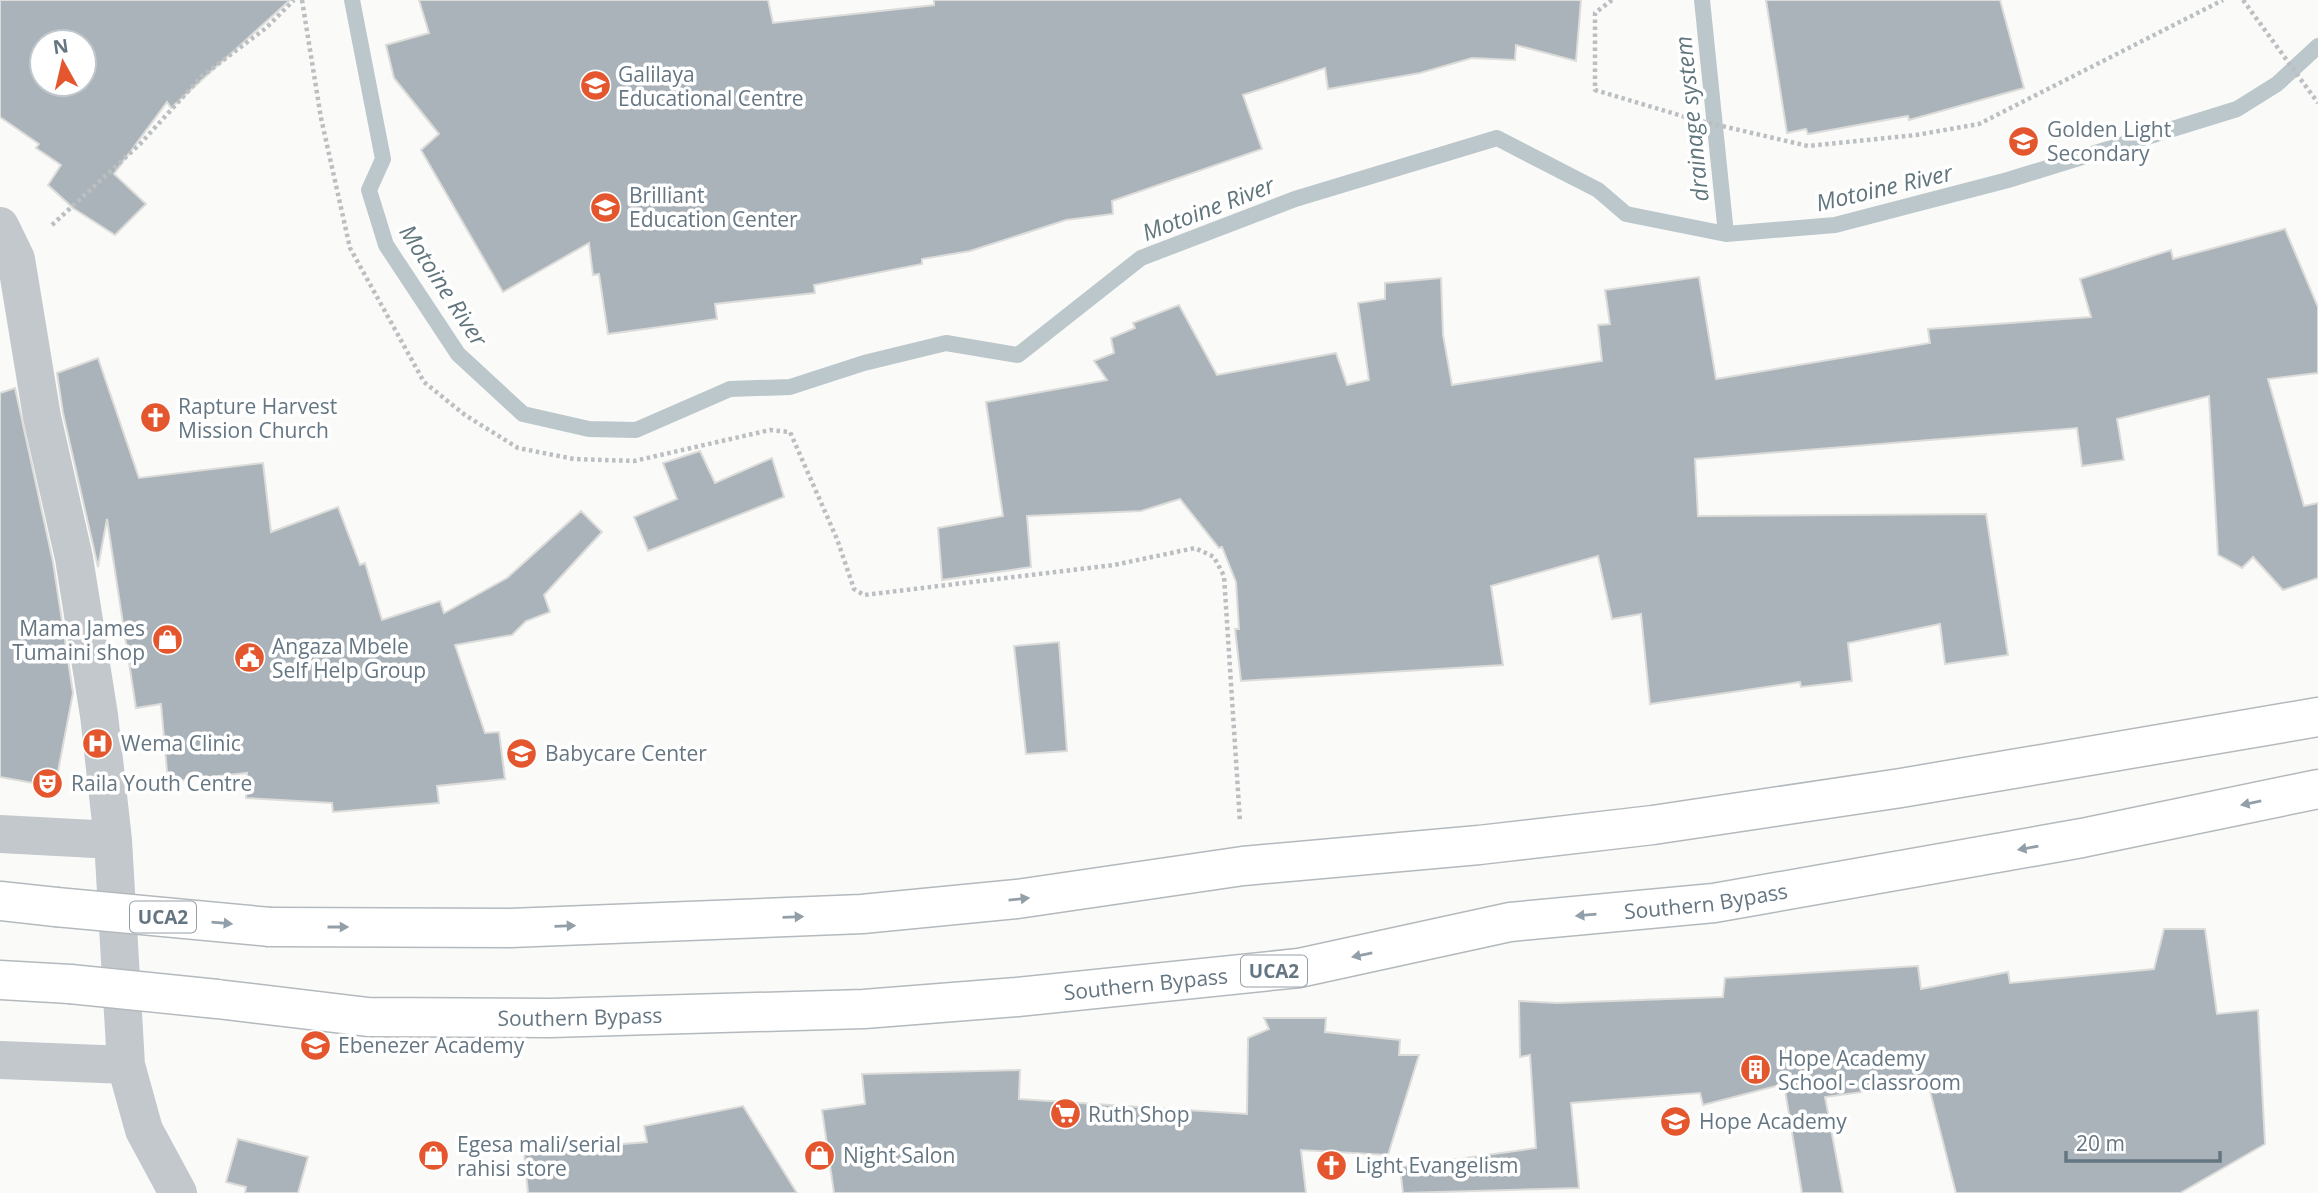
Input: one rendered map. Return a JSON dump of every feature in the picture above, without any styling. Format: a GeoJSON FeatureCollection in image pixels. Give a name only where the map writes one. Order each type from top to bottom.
{"type":"FeatureCollection","features":[{"type":"Feature","properties":{"kind":"highway","name":"UCA2"},"geometry":{"type":"LineString","coordinates":[[0,901],[270,927],[510,928],[862,914],[1112,887],[1243,866],[1479,845],[1653,825],[1901,788],[2318,717]]}},
{"type":"Feature","properties":{"kind":"highway","name":"Southern Bypass"},"geometry":{"type":"LineString","coordinates":[[0,980],[70,984],[368,1017],[550,1018],[864,1010],[1298,968],[1510,922],[1714,903],[2082,838],[2318,789]]}},
{"type":"Feature","properties":{"kind":"street"},"geometry":{"type":"LineString","coordinates":[[8,242],[42,417],[74,558],[99,715],[113,840],[126,1065],[144,1130],[178,1193]]}},
{"type":"Feature","properties":{"kind":"street"},"geometry":{"type":"LineString","coordinates":[[0,834],[113,840]]}},
{"type":"Feature","properties":{"kind":"street"},"geometry":{"type":"LineString","coordinates":[[0,1060],[126,1065]]}},
{"type":"Feature","properties":{"kind":"path"},"geometry":{"type":"LineString","coordinates":[[8,242],[140,144],[202,76],[266,28],[294,0]]}},
{"type":"Feature","properties":{"kind":"path"},"geometry":{"type":"LineString","coordinates":[[302,0],[321,118],[350,248],[424,382],[475,422],[518,448],[574,459],[635,461],[770,430],[790,432],[838,539],[854,589],[864,595],[1114,565],[1195,548],[1214,557],[1224,576],[1243,866]]}},
{"type":"Feature","properties":{"kind":"path"},"geometry":{"type":"LineString","coordinates":[[1612,0],[1595,13],[1595,90],[1692,119],[1808,146],[1979,124],[2224,0]]}},
{"type":"Feature","properties":{"kind":"path"},"geometry":{"type":"LineString","coordinates":[[2243,0],[2318,103]]}},
{"type":"Feature","properties":{"kind":"building"},"geometry":{"type":"Polygon","coordinates":[[[0,0],[290,0],[171,108],[167,102],[114,174],[146,204],[115,235],[73,208],[48,185],[61,165],[36,148],[39,144],[0,117],[0,0]]]}},
{"type":"Feature","properties":{"kind":"building"},"geometry":{"type":"Polygon","coordinates":[[[419,0],[768,0],[773,23],[934,5],[934,0],[1581,0],[1576,61],[1516,45],[1515,60],[1472,58],[1420,73],[1328,89],[1325,68],[1243,95],[1262,149],[1112,201],[1113,214],[1066,220],[970,251],[922,259],[922,264],[814,285],[815,293],[715,304],[717,319],[608,334],[599,274],[593,275],[589,243],[503,292],[421,150],[439,134],[394,78],[386,45],[429,33],[419,0]]]}},
{"type":"Feature","properties":{"kind":"building"},"geometry":{"type":"Polygon","coordinates":[[[1766,0],[2000,0],[2024,88],[1909,120],[1908,116],[1808,134],[1806,129],[1787,133],[1766,0]]]}},
{"type":"Feature","properties":{"kind":"building"},"geometry":{"type":"Polygon","coordinates":[[[2285,229],[2318,307],[2318,373],[2268,379],[2304,506],[2318,503],[2318,578],[2283,590],[2253,557],[2242,568],[2218,555],[2209,396],[2117,419],[2124,460],[2082,466],[2077,428],[1695,459],[1698,516],[1986,514],[2008,655],[1945,664],[1940,624],[1848,643],[1852,681],[1801,687],[1800,682],[1650,704],[1641,614],[1612,619],[1598,556],[1491,586],[1503,665],[1241,681],[1235,629],[1239,629],[1236,582],[1222,547],[1219,548],[1180,499],[1141,511],[1027,516],[1031,567],[942,580],[938,528],[1003,516],[986,402],[1107,380],[1094,361],[1114,353],[1111,338],[1135,328],[1133,323],[1179,305],[1217,375],[1336,353],[1347,385],[1369,380],[1358,303],[1385,299],[1385,283],[1441,278],[1443,335],[1452,385],[1602,361],[1598,325],[1610,324],[1605,290],[1699,277],[1716,379],[1930,343],[1928,329],[2091,317],[2080,279],[2171,250],[2173,259],[2285,229]]]}},
{"type":"Feature","properties":{"kind":"building"},"geometry":{"type":"Polygon","coordinates":[[[98,358],[139,478],[263,463],[271,532],[338,507],[360,565],[365,563],[382,620],[440,601],[444,613],[507,578],[581,511],[602,532],[544,595],[550,612],[526,621],[512,635],[455,645],[485,733],[499,732],[505,779],[437,786],[439,803],[333,812],[332,803],[246,798],[247,773],[168,782],[161,704],[136,708],[107,519],[98,567],[63,413],[57,373],[98,358]]]}},
{"type":"Feature","properties":{"kind":"building"},"geometry":{"type":"Polygon","coordinates":[[[15,388],[53,562],[73,693],[55,787],[0,777],[0,393],[15,388]]]}},
{"type":"Feature","properties":{"kind":"building"},"geometry":{"type":"Polygon","coordinates":[[[700,451],[715,483],[772,458],[784,497],[648,551],[634,517],[677,499],[663,463],[700,451]]]}},
{"type":"Feature","properties":{"kind":"building"},"geometry":{"type":"Polygon","coordinates":[[[1059,642],[1067,751],[1026,754],[1014,646],[1059,642]]]}},
{"type":"Feature","properties":{"kind":"building"},"geometry":{"type":"Polygon","coordinates":[[[2164,929],[2205,929],[2217,1014],[2258,1010],[2265,1144],[2180,1193],[1956,1193],[1928,1083],[1825,1097],[1843,1193],[1802,1193],[1784,1084],[1703,1105],[1700,1093],[1571,1103],[1579,1188],[1403,1193],[1400,1167],[1536,1148],[1530,1055],[1520,1057],[1519,1001],[1557,1003],[1723,997],[1725,978],[1918,966],[1921,989],[2008,972],[2010,983],[2154,969],[2164,929]]]}},
{"type":"Feature","properties":{"kind":"building"},"geometry":{"type":"Polygon","coordinates":[[[1264,1018],[1326,1018],[1325,1032],[1400,1040],[1399,1055],[1419,1055],[1388,1155],[1301,1150],[1306,1193],[834,1193],[822,1110],[865,1104],[862,1074],[1020,1070],[1019,1099],[1247,1114],[1248,1038],[1269,1029],[1264,1018]]]}},
{"type":"Feature","properties":{"kind":"building"},"geometry":{"type":"Polygon","coordinates":[[[743,1106],[797,1193],[528,1193],[524,1152],[647,1142],[644,1126],[743,1106]]]}},
{"type":"Feature","properties":{"kind":"building"},"geometry":{"type":"Polygon","coordinates":[[[238,1139],[308,1157],[298,1193],[245,1193],[246,1187],[226,1182],[238,1139]]]}},
{"type":"Feature","properties":{"kind":"waterway","name":"Motoine River"},"geometry":{"type":"LineString","coordinates":[[352,0],[383,159],[369,190],[386,245],[458,354],[523,414],[589,429],[636,430],[730,389],[790,387],[864,363],[946,343],[1018,355],[1141,258],[1295,199],[1497,138],[1598,190],[1626,214],[1726,234],[1835,225],[2008,180],[2237,109],[2277,84],[2318,46]]}},
{"type":"Feature","properties":{"kind":"waterway","name":"drainage system"},"geometry":{"type":"LineString","coordinates":[[1702,0],[1726,234]]}},
{"type":"Feature","properties":{"kind":"place","name":"Galilaya Educational Centre"},"geometry":{"type":"Point","coordinates":[595,86]}},
{"type":"Feature","properties":{"kind":"place","name":"Golden Light Secondary"},"geometry":{"type":"Point","coordinates":[2024,141]}},
{"type":"Feature","properties":{"kind":"place","name":"Brilliant Education Center"},"geometry":{"type":"Point","coordinates":[606,207]}},
{"type":"Feature","properties":{"kind":"place","name":"Rapture Harvest Mission Church"},"geometry":{"type":"Point","coordinates":[155,418]}},
{"type":"Feature","properties":{"kind":"place","name":"Mama James Tumaini shop"},"geometry":{"type":"Point","coordinates":[168,640]}},
{"type":"Feature","properties":{"kind":"place","name":"Angaza Mbele Self Help Group"},"geometry":{"type":"Point","coordinates":[249,658]}},
{"type":"Feature","properties":{"kind":"place","name":"Wema Clinic"},"geometry":{"type":"Point","coordinates":[98,743]}},
{"type":"Feature","properties":{"kind":"place","name":"Babycare Center"},"geometry":{"type":"Point","coordinates":[522,753]}},
{"type":"Feature","properties":{"kind":"place","name":"Raila Youth Centre"},"geometry":{"type":"Point","coordinates":[48,783]}},
{"type":"Feature","properties":{"kind":"place","name":"Ebenezer Academy"},"geometry":{"type":"Point","coordinates":[315,1045]}},
{"type":"Feature","properties":{"kind":"place","name":"Hope Academy School - classroom"},"geometry":{"type":"Point","coordinates":[1755,1070]}},
{"type":"Feature","properties":{"kind":"place","name":"Ruth Shop"},"geometry":{"type":"Point","coordinates":[1065,1114]}},
{"type":"Feature","properties":{"kind":"place","name":"Hope Academy"},"geometry":{"type":"Point","coordinates":[1676,1121]}},
{"type":"Feature","properties":{"kind":"place","name":"Night Salon"},"geometry":{"type":"Point","coordinates":[820,1155]}},
{"type":"Feature","properties":{"kind":"place","name":"Egesa mali/serial rahisi store"},"geometry":{"type":"Point","coordinates":[434,1156]}},
{"type":"Feature","properties":{"kind":"place","name":"Light Evangelism"},"geometry":{"type":"Point","coordinates":[1332,1165]}}]}
